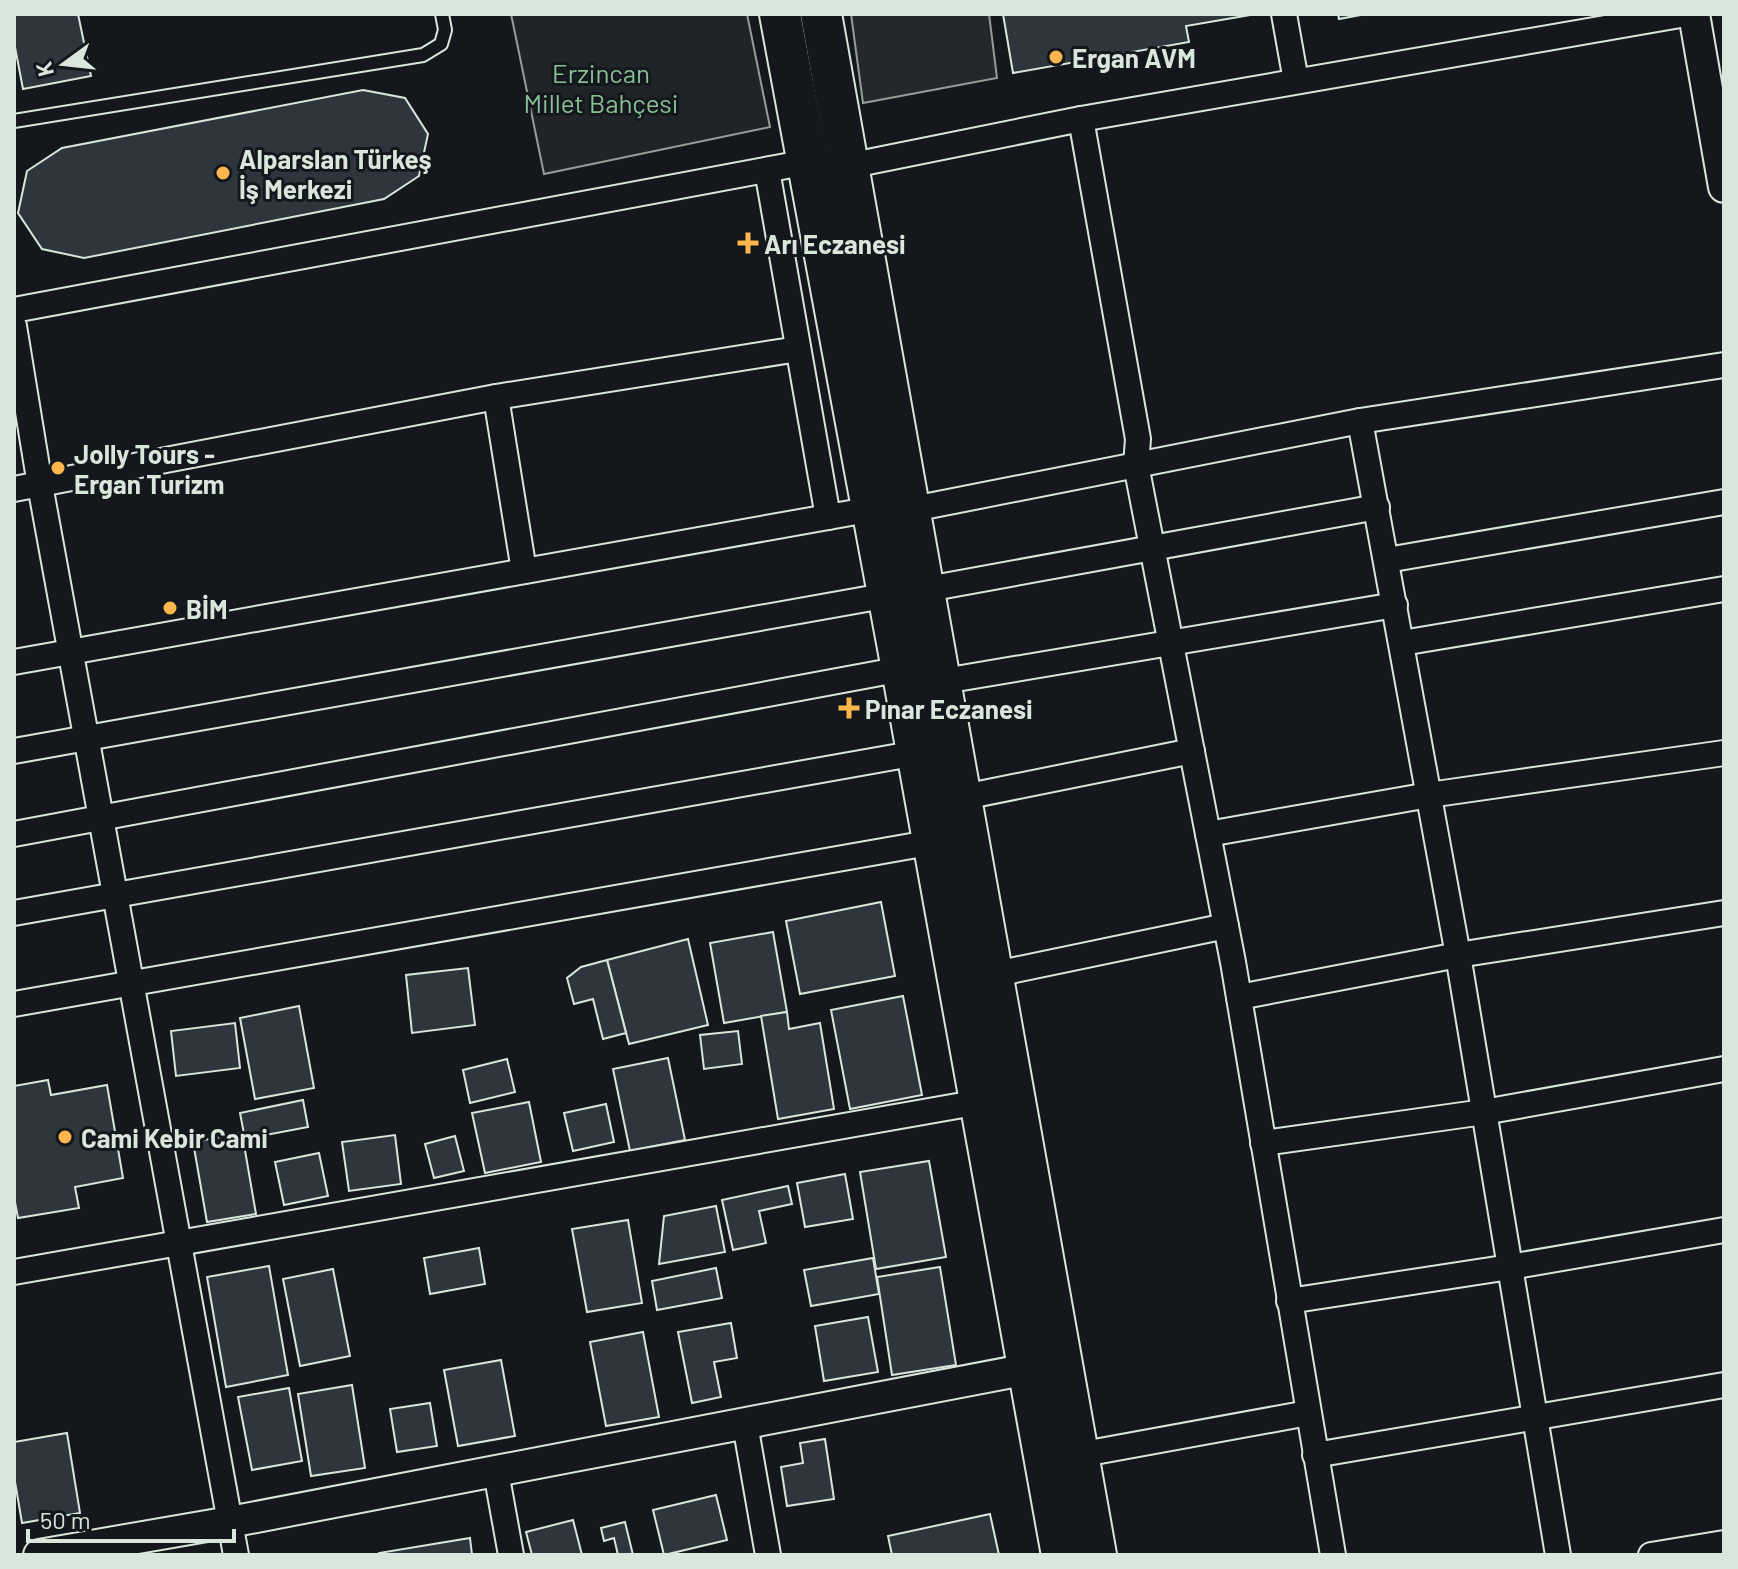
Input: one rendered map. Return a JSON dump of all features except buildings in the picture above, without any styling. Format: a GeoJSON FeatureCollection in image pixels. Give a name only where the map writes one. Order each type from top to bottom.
{"type":"FeatureCollection","features":[{"type":"Feature","properties":{"kind":"main road"},"geometry":{"type":"LineString","coordinates":[[780,14],[808,162],[890,510],[920,675],[959,798],[1096,1555]]}},
{"type":"Feature","properties":{"kind":"main road"},"geometry":{"type":"LineString","coordinates":[[821,14],[848,166],[890,510]]}},
{"type":"Feature","properties":{"kind":"main road"},"geometry":{"type":"LineString","coordinates":[[920,675],[917,753],[1062,1555]]}},
{"type":"Feature","properties":{"kind":"street"},"geometry":{"type":"LineString","coordinates":[[1284,14],[1296,81]]}},
{"type":"Feature","properties":{"kind":"street"},"geometry":{"type":"LineString","coordinates":[[848,166],[1081,119],[1686,14]]}},
{"type":"Feature","properties":{"kind":"street"},"geometry":{"type":"LineString","coordinates":[[1694,14],[1724,187]]}},
{"type":"Feature","properties":{"kind":"street"},"geometry":{"type":"LineString","coordinates":[[1081,119],[1138,439],[1136,465],[1239,997],[1333,1555]]}},
{"type":"Feature","properties":{"kind":"street"},"geometry":{"type":"LineString","coordinates":[[14,310],[808,162]]}},
{"type":"Feature","properties":{"kind":"street"},"geometry":{"type":"LineString","coordinates":[[767,170],[828,517]]}},
{"type":"Feature","properties":{"kind":"street"},"geometry":{"type":"LineString","coordinates":[[14,326],[40,485],[236,1555]]}},
{"type":"Feature","properties":{"kind":"street"},"geometry":{"type":"LineString","coordinates":[[14,489],[496,397],[798,349]]}},
{"type":"Feature","properties":{"kind":"street"},"geometry":{"type":"LineString","coordinates":[[14,662],[828,517],[890,510],[1360,421],[1724,365]]}},
{"type":"Feature","properties":{"kind":"street"},"geometry":{"type":"LineString","coordinates":[[496,397],[524,571]]}},
{"type":"Feature","properties":{"kind":"street"},"geometry":{"type":"LineString","coordinates":[[1360,421],[1458,955],[1558,1555]]}},
{"type":"Feature","properties":{"kind":"street"},"geometry":{"type":"LineString","coordinates":[[1387,560],[1724,502]]}},
{"type":"Feature","properties":{"kind":"street"},"geometry":{"type":"LineString","coordinates":[[14,751],[1377,507]]}},
{"type":"Feature","properties":{"kind":"street"},"geometry":{"type":"LineString","coordinates":[[1402,643],[1724,589]]}},
{"type":"Feature","properties":{"kind":"street"},"geometry":{"type":"LineString","coordinates":[[14,834],[920,675],[1171,641],[1395,605]]}},
{"type":"Feature","properties":{"kind":"street"},"geometry":{"type":"LineString","coordinates":[[959,798],[1192,751]]}},
{"type":"Feature","properties":{"kind":"street"},"geometry":{"type":"LineString","coordinates":[[14,913],[917,753]]}},
{"type":"Feature","properties":{"kind":"street"},"geometry":{"type":"LineString","coordinates":[[1208,834],[1429,795],[1724,753]]}},
{"type":"Feature","properties":{"kind":"street"},"geometry":{"type":"LineString","coordinates":[[14,1004],[934,842]]}},
{"type":"Feature","properties":{"kind":"street"},"geometry":{"type":"LineString","coordinates":[[1239,997],[1458,955],[1724,913]]}},
{"type":"Feature","properties":{"kind":"street"},"geometry":{"type":"LineString","coordinates":[[991,975],[1226,926]]}},
{"type":"Feature","properties":{"kind":"street"},"geometry":{"type":"LineString","coordinates":[[1263,1143],[1484,1112],[1724,1069]]}},
{"type":"Feature","properties":{"kind":"street"},"geometry":{"type":"LineString","coordinates":[[14,1272],[980,1102]]}},
{"type":"Feature","properties":{"kind":"street"},"geometry":{"type":"LineString","coordinates":[[1289,1301],[1724,1230]]}},
{"type":"Feature","properties":{"kind":"street"},"geometry":{"type":"LineString","coordinates":[[39,1555],[496,1472],[1028,1369]]}},
{"type":"Feature","properties":{"kind":"street"},"geometry":{"type":"LineString","coordinates":[[1315,1455],[1724,1385]]}},
{"type":"Feature","properties":{"kind":"street"},"geometry":{"type":"LineString","coordinates":[[1078,1455],[1308,1413]]}},
{"type":"Feature","properties":{"kind":"street"},"geometry":{"type":"LineString","coordinates":[[745,1424],[768,1555]]}},
{"type":"Feature","properties":{"kind":"street"},"geometry":{"type":"LineString","coordinates":[[496,1472],[511,1555]]}},
{"type":"Feature","properties":{"kind":"street"},"geometry":{"type":"LineString","coordinates":[[1651,1555],[1724,1543]]}},
{"type":"Feature","properties":{"kind":"lane"},"geometry":{"type":"LineString","coordinates":[[14,121],[423,55],[441,44],[445,30],[442,14]]}},
{"type":"Feature","properties":{"kind":"green space","name":"Erzincan Millet Bahçesi"},"geometry":{"type":"Polygon","coordinates":[[[511,14],[747,14],[770,127],[544,174],[511,14]]]}},
{"type":"Feature","properties":{"kind":"shaded area"},"geometry":{"type":"Polygon","coordinates":[[[851,14],[989,14],[997,78],[863,103],[851,14]]]}},
{"type":"Feature","properties":{"kind":"place","name":"Ergan AVM"},"geometry":{"type":"Point","coordinates":[1056,57]}},
{"type":"Feature","properties":{"kind":"place","name":"Alparslan Türkeş İş Merkezi"},"geometry":{"type":"Point","coordinates":[223,173]}},
{"type":"Feature","properties":{"kind":"place","name":"Arı Eczanesi"},"geometry":{"type":"Point","coordinates":[748,243]}},
{"type":"Feature","properties":{"kind":"place","name":"Jolly Tours - Ergan Turizm"},"geometry":{"type":"Point","coordinates":[58,468]}},
{"type":"Feature","properties":{"kind":"place","name":"BİM"},"geometry":{"type":"Point","coordinates":[170,608]}},
{"type":"Feature","properties":{"kind":"place","name":"Pınar Eczanesi"},"geometry":{"type":"Point","coordinates":[849,708]}},
{"type":"Feature","properties":{"kind":"place","name":"Cami Kebir Cami"},"geometry":{"type":"Point","coordinates":[65,1137]}}]}
